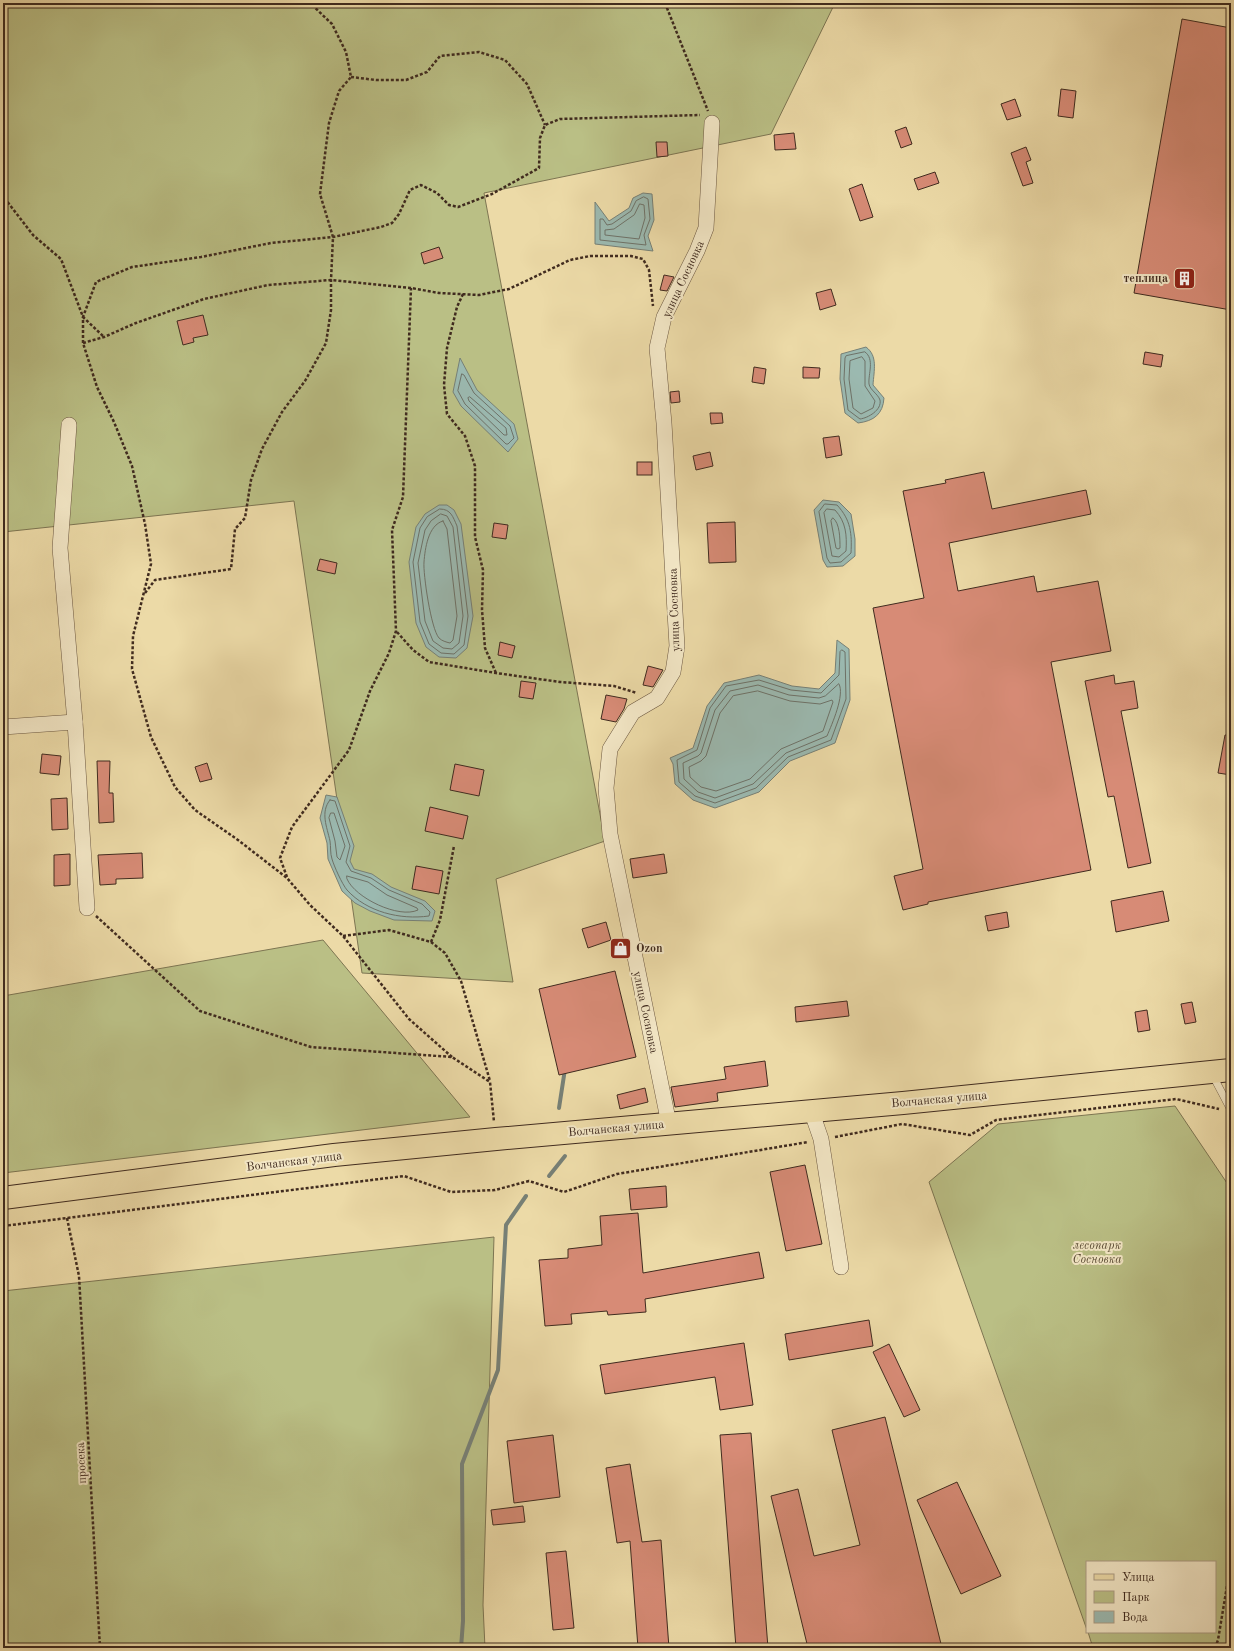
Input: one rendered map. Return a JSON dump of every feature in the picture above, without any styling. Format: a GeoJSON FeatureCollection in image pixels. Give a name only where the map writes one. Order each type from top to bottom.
{"type":"FeatureCollection","features":[{"type":"Feature","properties":{"kind":"main road","name":"Волчанская улица"},"geometry":{"type":"LineString","coordinates":[[3,1198],[334,1155],[496,1138],[919,1101],[1221,1071]]}},
{"type":"Feature","properties":{"kind":"street","name":"улица Сосновка"},"geometry":{"type":"LineString","coordinates":[[669,1124],[610,834],[606,788],[610,749],[633,712],[657,698],[673,672],[677,646],[664,423],[658,348],[664,317],[697,251],[706,228],[712,123]]}},
{"type":"Feature","properties":{"kind":"street"},"geometry":{"type":"LineString","coordinates":[[69,425],[60,548],[75,722],[87,908]]}},
{"type":"Feature","properties":{"kind":"street"},"geometry":{"type":"LineString","coordinates":[[3,727],[75,722]]}},
{"type":"Feature","properties":{"kind":"street"},"geometry":{"type":"LineString","coordinates":[[811,1110],[821,1139],[841,1267]]}},
{"type":"Feature","properties":{"kind":"lane"},"geometry":{"type":"LineString","coordinates":[[1221,1071],[1228,1110]]}},
{"type":"Feature","properties":{"kind":"path"},"geometry":{"type":"LineString","coordinates":[[310,3],[332,24],[346,52],[351,77]]}},
{"type":"Feature","properties":{"kind":"path"},"geometry":{"type":"LineString","coordinates":[[665,3],[712,123]]}},
{"type":"Feature","properties":{"kind":"path"},"geometry":{"type":"LineString","coordinates":[[82,317],[96,282],[132,267],[201,257],[271,243],[333,237],[380,227],[392,223],[399,214],[410,190],[421,185],[437,192],[449,205],[458,207],[492,194],[539,168],[540,138],[545,125],[527,84],[505,60],[479,52],[440,56],[427,72],[406,80],[376,80],[351,77]]}},
{"type":"Feature","properties":{"kind":"path"},"geometry":{"type":"LineString","coordinates":[[143,594],[155,580],[230,569],[235,529],[246,518],[251,480],[262,449],[282,412],[305,381],[326,343],[331,310],[333,237],[320,194],[329,123],[339,91],[351,77]]}},
{"type":"Feature","properties":{"kind":"path"},"geometry":{"type":"LineString","coordinates":[[545,125],[560,119],[699,114],[712,123]]}},
{"type":"Feature","properties":{"kind":"path"},"geometry":{"type":"LineString","coordinates":[[3,188],[6,200],[33,235],[61,259],[82,317],[83,343],[96,387],[114,422],[132,466],[145,524],[151,564],[133,636],[132,669],[151,737],[175,787],[195,810],[238,840],[287,878],[310,905],[343,936],[409,1019],[452,1057],[490,1082]]}},
{"type":"Feature","properties":{"kind":"path"},"geometry":{"type":"LineString","coordinates":[[83,343],[104,337],[136,323],[204,299],[268,285],[331,280],[411,288],[439,293],[479,295],[509,289],[570,260],[590,256],[631,256],[643,259],[649,270],[653,309]]}},
{"type":"Feature","properties":{"kind":"path"},"geometry":{"type":"LineString","coordinates":[[287,878],[280,858],[292,827],[349,750],[370,691],[389,653],[396,632],[392,530],[403,497],[411,288]]}},
{"type":"Feature","properties":{"kind":"path"},"geometry":{"type":"LineString","coordinates":[[463,294],[447,348],[444,385],[447,414],[465,436],[475,466],[475,537],[483,570],[482,610],[484,648],[496,673]]}},
{"type":"Feature","properties":{"kind":"path"},"geometry":{"type":"LineString","coordinates":[[82,317],[104,337]]}},
{"type":"Feature","properties":{"kind":"path"},"geometry":{"type":"LineString","coordinates":[[396,632],[413,650],[429,662],[560,682],[614,686],[657,698]]}},
{"type":"Feature","properties":{"kind":"path"},"geometry":{"type":"LineString","coordinates":[[431,942],[440,920],[454,846]]}},
{"type":"Feature","properties":{"kind":"path"},"geometry":{"type":"LineString","coordinates":[[87,908],[200,1011],[312,1047],[452,1057]]}},
{"type":"Feature","properties":{"kind":"path"},"geometry":{"type":"LineString","coordinates":[[343,936],[389,930],[431,942],[445,954],[462,981],[490,1082],[496,1138]]}},
{"type":"Feature","properties":{"kind":"path"},"geometry":{"type":"LineString","coordinates":[[3,1226],[404,1176],[451,1192],[495,1190],[529,1181],[564,1192],[617,1174],[902,1124],[970,1135],[996,1120],[1176,1099],[1228,1110]]}},
{"type":"Feature","properties":{"kind":"path","name":"просека"},"geometry":{"type":"LineString","coordinates":[[68,1218],[79,1276],[100,1648]]}},
{"type":"Feature","properties":{"kind":"path"},"geometry":{"type":"LineString","coordinates":[[1215,1648],[1218,1640],[1231,1562]]}},
{"type":"Feature","properties":{"kind":"green space"},"geometry":{"type":"Polygon","coordinates":[[[3,3],[835,3],[771,134],[484,193],[605,841],[496,879],[513,982],[362,973],[294,501],[3,532],[3,3]]]}},
{"type":"Feature","properties":{"kind":"green space"},"geometry":{"type":"Polygon","coordinates":[[[323,940],[470,1117],[3,1173],[3,996],[323,940]]]}},
{"type":"Feature","properties":{"kind":"green space","name":"лесопарк Сосновка"},"geometry":{"type":"Polygon","coordinates":[[[1175,1106],[1231,1189],[1231,1648],[1093,1648],[1088,1633],[1216,1633],[1216,1561],[1086,1561],[1086,1627],[929,1182],[998,1124],[1175,1106]]]}},
{"type":"Feature","properties":{"kind":"green space"},"geometry":{"type":"Polygon","coordinates":[[[494,1237],[483,1605],[485,1648],[3,1648],[3,1291],[494,1237]]]}},
{"type":"Feature","properties":{"kind":"water"},"geometry":{"type":"Polygon","coordinates":[[[643,193],[652,194],[654,220],[648,236],[653,251],[595,244],[595,202],[609,221],[629,208],[633,198],[643,193]]]}},
{"type":"Feature","properties":{"kind":"water"},"geometry":{"type":"Polygon","coordinates":[[[866,347],[874,359],[873,385],[884,398],[882,408],[877,416],[858,423],[845,413],[840,379],[841,354],[866,347]]]}},
{"type":"Feature","properties":{"kind":"water"},"geometry":{"type":"Polygon","coordinates":[[[460,358],[477,390],[514,424],[518,439],[508,452],[461,406],[453,392],[460,358]]]}},
{"type":"Feature","properties":{"kind":"water"},"geometry":{"type":"Polygon","coordinates":[[[823,500],[839,502],[851,514],[855,539],[855,556],[843,566],[827,567],[823,560],[814,510],[823,500]]]}},
{"type":"Feature","properties":{"kind":"water"},"geometry":{"type":"Polygon","coordinates":[[[439,505],[447,505],[454,510],[461,524],[473,616],[467,648],[456,658],[439,657],[426,647],[416,623],[409,562],[416,527],[425,514],[439,505]]]}},
{"type":"Feature","properties":{"kind":"water"},"geometry":{"type":"Polygon","coordinates":[[[837,640],[849,649],[850,700],[835,743],[790,761],[759,792],[715,808],[693,800],[675,784],[673,764],[670,758],[693,748],[707,706],[724,683],[759,675],[792,686],[819,689],[835,673],[837,640]]]}},
{"type":"Feature","properties":{"kind":"water"},"geometry":{"type":"Polygon","coordinates":[[[326,795],[337,797],[354,846],[350,861],[354,869],[372,874],[391,887],[425,901],[435,911],[432,921],[394,920],[370,911],[355,903],[342,891],[328,859],[327,843],[320,818],[326,795]]]}},
{"type":"Feature","properties":{"kind":"building"},"geometry":{"type":"Polygon","coordinates":[[[1182,19],[1231,28],[1231,310],[1134,293],[1182,19]]]}},
{"type":"Feature","properties":{"kind":"building"},"geometry":{"type":"Polygon","coordinates":[[[1061,89],[1076,91],[1073,118],[1058,116],[1061,89]]]}},
{"type":"Feature","properties":{"kind":"building"},"geometry":{"type":"Polygon","coordinates":[[[1015,99],[1021,116],[1007,120],[1001,104],[1015,99]]]}},
{"type":"Feature","properties":{"kind":"building"},"geometry":{"type":"Polygon","coordinates":[[[906,127],[912,144],[901,148],[895,131],[906,127]]]}},
{"type":"Feature","properties":{"kind":"building"},"geometry":{"type":"Polygon","coordinates":[[[794,133],[796,149],[775,150],[774,135],[794,133]]]}},
{"type":"Feature","properties":{"kind":"building"},"geometry":{"type":"Polygon","coordinates":[[[656,142],[667,142],[668,156],[657,157],[656,142]]]}},
{"type":"Feature","properties":{"kind":"building"},"geometry":{"type":"Polygon","coordinates":[[[1026,147],[1031,160],[1026,162],[1033,183],[1023,186],[1011,153],[1026,147]]]}},
{"type":"Feature","properties":{"kind":"building"},"geometry":{"type":"Polygon","coordinates":[[[935,172],[939,183],[918,190],[914,179],[935,172]]]}},
{"type":"Feature","properties":{"kind":"building"},"geometry":{"type":"Polygon","coordinates":[[[862,184],[873,217],[860,221],[849,189],[862,184]]]}},
{"type":"Feature","properties":{"kind":"building"},"geometry":{"type":"Polygon","coordinates":[[[439,247],[443,258],[424,264],[421,253],[439,247]]]}},
{"type":"Feature","properties":{"kind":"building"},"geometry":{"type":"Polygon","coordinates":[[[664,275],[674,277],[667,291],[660,290],[664,275]]]}},
{"type":"Feature","properties":{"kind":"building"},"geometry":{"type":"Polygon","coordinates":[[[831,289],[836,305],[820,310],[816,293],[831,289]]]}},
{"type":"Feature","properties":{"kind":"building"},"geometry":{"type":"Polygon","coordinates":[[[203,315],[208,335],[193,338],[194,342],[183,345],[177,321],[203,315]]]}},
{"type":"Feature","properties":{"kind":"building"},"geometry":{"type":"Polygon","coordinates":[[[1145,352],[1163,355],[1161,367],[1143,364],[1145,352]]]}},
{"type":"Feature","properties":{"kind":"building"},"geometry":{"type":"Polygon","coordinates":[[[754,367],[766,369],[764,384],[752,382],[754,367]]]}},
{"type":"Feature","properties":{"kind":"building"},"geometry":{"type":"Polygon","coordinates":[[[803,367],[820,368],[819,378],[803,378],[803,367]]]}},
{"type":"Feature","properties":{"kind":"building"},"geometry":{"type":"Polygon","coordinates":[[[679,391],[680,402],[671,403],[670,392],[679,391]]]}},
{"type":"Feature","properties":{"kind":"building"},"geometry":{"type":"Polygon","coordinates":[[[710,413],[722,413],[723,423],[711,424],[710,413]]]}},
{"type":"Feature","properties":{"kind":"building"},"geometry":{"type":"Polygon","coordinates":[[[839,436],[842,455],[826,458],[823,438],[839,436]]]}},
{"type":"Feature","properties":{"kind":"building"},"geometry":{"type":"Polygon","coordinates":[[[710,452],[713,466],[696,470],[693,456],[710,452]]]}},
{"type":"Feature","properties":{"kind":"building"},"geometry":{"type":"Polygon","coordinates":[[[637,462],[652,462],[652,475],[637,475],[637,462]]]}},
{"type":"Feature","properties":{"kind":"building"},"geometry":{"type":"Polygon","coordinates":[[[984,472],[992,509],[1086,490],[1091,514],[949,543],[958,591],[1034,576],[1037,592],[1098,581],[1111,651],[1051,662],[1091,870],[928,902],[928,904],[903,910],[894,876],[923,869],[873,608],[924,598],[903,491],[946,483],[945,480],[984,472]]]}},
{"type":"Feature","properties":{"kind":"building"},"geometry":{"type":"Polygon","coordinates":[[[735,522],[736,562],[709,563],[707,523],[735,522]]]}},
{"type":"Feature","properties":{"kind":"building"},"geometry":{"type":"Polygon","coordinates":[[[494,523],[508,525],[506,539],[492,537],[494,523]]]}},
{"type":"Feature","properties":{"kind":"building"},"geometry":{"type":"Polygon","coordinates":[[[320,559],[337,563],[335,574],[317,570],[320,559]]]}},
{"type":"Feature","properties":{"kind":"building"},"geometry":{"type":"Polygon","coordinates":[[[500,642],[515,646],[512,658],[498,655],[500,642]]]}},
{"type":"Feature","properties":{"kind":"building"},"geometry":{"type":"Polygon","coordinates":[[[648,666],[663,670],[653,687],[643,685],[648,666]]]}},
{"type":"Feature","properties":{"kind":"building"},"geometry":{"type":"Polygon","coordinates":[[[1114,675],[1115,684],[1134,681],[1138,708],[1121,711],[1151,863],[1128,868],[1114,796],[1108,797],[1085,681],[1114,675]]]}},
{"type":"Feature","properties":{"kind":"building"},"geometry":{"type":"Polygon","coordinates":[[[521,681],[536,683],[533,699],[519,697],[521,681]]]}},
{"type":"Feature","properties":{"kind":"building"},"geometry":{"type":"Polygon","coordinates":[[[606,695],[627,699],[624,709],[616,722],[601,719],[606,695]]]}},
{"type":"Feature","properties":{"kind":"building"},"geometry":{"type":"Polygon","coordinates":[[[1225,735],[1231,735],[1231,775],[1218,773],[1225,735]]]}},
{"type":"Feature","properties":{"kind":"building"},"geometry":{"type":"Polygon","coordinates":[[[42,754],[61,756],[59,775],[40,773],[42,754]]]}},
{"type":"Feature","properties":{"kind":"building"},"geometry":{"type":"Polygon","coordinates":[[[97,761],[110,761],[109,793],[113,793],[114,822],[99,823],[97,761]]]}},
{"type":"Feature","properties":{"kind":"building"},"geometry":{"type":"Polygon","coordinates":[[[207,763],[212,779],[200,782],[195,767],[207,763]]]}},
{"type":"Feature","properties":{"kind":"building"},"geometry":{"type":"Polygon","coordinates":[[[455,764],[484,770],[479,796],[450,790],[455,764]]]}},
{"type":"Feature","properties":{"kind":"building"},"geometry":{"type":"Polygon","coordinates":[[[67,798],[68,829],[52,830],[51,799],[67,798]]]}},
{"type":"Feature","properties":{"kind":"building"},"geometry":{"type":"Polygon","coordinates":[[[430,807],[468,816],[463,839],[425,831],[430,807]]]}},
{"type":"Feature","properties":{"kind":"building"},"geometry":{"type":"Polygon","coordinates":[[[142,853],[143,878],[116,879],[116,884],[100,885],[98,855],[142,853]]]}},
{"type":"Feature","properties":{"kind":"building"},"geometry":{"type":"Polygon","coordinates":[[[70,854],[70,885],[54,886],[54,855],[70,854]]]}},
{"type":"Feature","properties":{"kind":"building"},"geometry":{"type":"Polygon","coordinates":[[[664,854],[667,873],[633,878],[630,859],[664,854]]]}},
{"type":"Feature","properties":{"kind":"building"},"geometry":{"type":"Polygon","coordinates":[[[416,866],[443,871],[439,894],[412,889],[416,866]]]}},
{"type":"Feature","properties":{"kind":"building"},"geometry":{"type":"Polygon","coordinates":[[[1163,891],[1169,921],[1116,932],[1111,901],[1163,891]]]}},
{"type":"Feature","properties":{"kind":"building"},"geometry":{"type":"Polygon","coordinates":[[[1007,912],[1009,927],[988,931],[985,916],[1007,912]]]}},
{"type":"Feature","properties":{"kind":"building"},"geometry":{"type":"Polygon","coordinates":[[[606,922],[611,940],[588,948],[582,929],[606,922]]]}},
{"type":"Feature","properties":{"kind":"building"},"geometry":{"type":"Polygon","coordinates":[[[622,940],[625,953],[614,957],[611,944],[622,940]]]}},
{"type":"Feature","properties":{"kind":"building"},"geometry":{"type":"Polygon","coordinates":[[[615,971],[636,1057],[559,1075],[539,989],[615,971]]]}},
{"type":"Feature","properties":{"kind":"building"},"geometry":{"type":"Polygon","coordinates":[[[847,1001],[849,1016],[796,1022],[795,1007],[847,1001]]]}},
{"type":"Feature","properties":{"kind":"building"},"geometry":{"type":"Polygon","coordinates":[[[1192,1002],[1196,1022],[1185,1024],[1181,1004],[1192,1002]]]}},
{"type":"Feature","properties":{"kind":"building"},"geometry":{"type":"Polygon","coordinates":[[[1147,1010],[1150,1030],[1138,1032],[1135,1012],[1147,1010]]]}},
{"type":"Feature","properties":{"kind":"building"},"geometry":{"type":"Polygon","coordinates":[[[765,1061],[768,1086],[717,1093],[718,1101],[675,1107],[671,1087],[726,1079],[724,1067],[765,1061]]]}},
{"type":"Feature","properties":{"kind":"building"},"geometry":{"type":"Polygon","coordinates":[[[645,1088],[648,1102],[620,1109],[617,1095],[645,1088]]]}},
{"type":"Feature","properties":{"kind":"building"},"geometry":{"type":"Polygon","coordinates":[[[805,1165],[822,1244],[786,1251],[770,1172],[805,1165]]]}},
{"type":"Feature","properties":{"kind":"building"},"geometry":{"type":"Polygon","coordinates":[[[666,1186],[667,1207],[631,1210],[629,1189],[666,1186]]]}},
{"type":"Feature","properties":{"kind":"building"},"geometry":{"type":"Polygon","coordinates":[[[638,1213],[643,1273],[759,1252],[764,1278],[645,1299],[646,1312],[608,1315],[607,1311],[571,1314],[572,1324],[545,1326],[539,1260],[568,1258],[568,1249],[602,1245],[600,1216],[638,1213]]]}},
{"type":"Feature","properties":{"kind":"building"},"geometry":{"type":"Polygon","coordinates":[[[869,1320],[873,1346],[789,1360],[785,1334],[869,1320]]]}},
{"type":"Feature","properties":{"kind":"building"},"geometry":{"type":"Polygon","coordinates":[[[744,1343],[753,1405],[720,1410],[715,1377],[605,1394],[600,1365],[744,1343]]]}},
{"type":"Feature","properties":{"kind":"building"},"geometry":{"type":"Polygon","coordinates":[[[889,1344],[920,1410],[904,1417],[873,1352],[889,1344]]]}},
{"type":"Feature","properties":{"kind":"building"},"geometry":{"type":"Polygon","coordinates":[[[885,1417],[942,1648],[808,1648],[771,1496],[798,1489],[814,1556],[860,1545],[832,1430],[885,1417]]]}},
{"type":"Feature","properties":{"kind":"building"},"geometry":{"type":"Polygon","coordinates":[[[751,1433],[768,1648],[736,1648],[720,1435],[751,1433]]]}},
{"type":"Feature","properties":{"kind":"building"},"geometry":{"type":"Polygon","coordinates":[[[553,1435],[560,1497],[514,1503],[507,1441],[553,1435]]]}},
{"type":"Feature","properties":{"kind":"building"},"geometry":{"type":"Polygon","coordinates":[[[630,1464],[642,1542],[661,1540],[669,1648],[638,1648],[630,1541],[617,1543],[606,1468],[630,1464]]]}},
{"type":"Feature","properties":{"kind":"building"},"geometry":{"type":"Polygon","coordinates":[[[957,1482],[1001,1576],[961,1594],[917,1500],[957,1482]]]}},
{"type":"Feature","properties":{"kind":"building"},"geometry":{"type":"Polygon","coordinates":[[[523,1506],[525,1522],[493,1525],[491,1510],[523,1506]]]}},
{"type":"Feature","properties":{"kind":"building"},"geometry":{"type":"Polygon","coordinates":[[[566,1551],[574,1628],[553,1630],[546,1553],[566,1551]]]}},
{"type":"Feature","properties":{"kind":"waterway"},"geometry":{"type":"LineString","coordinates":[[559,1108],[565,1069]]}},
{"type":"Feature","properties":{"kind":"waterway"},"geometry":{"type":"LineString","coordinates":[[549,1176],[565,1156]]}},
{"type":"Feature","properties":{"kind":"waterway"},"geometry":{"type":"LineString","coordinates":[[461,1648],[463,1621],[462,1464],[498,1370],[506,1225],[526,1196]]}},
{"type":"Feature","properties":{"kind":"place","name":"теплица"},"geometry":{"type":"Point","coordinates":[1184,278]}},
{"type":"Feature","properties":{"kind":"place","name":"Ozon"},"geometry":{"type":"Point","coordinates":[620,948]}}]}
